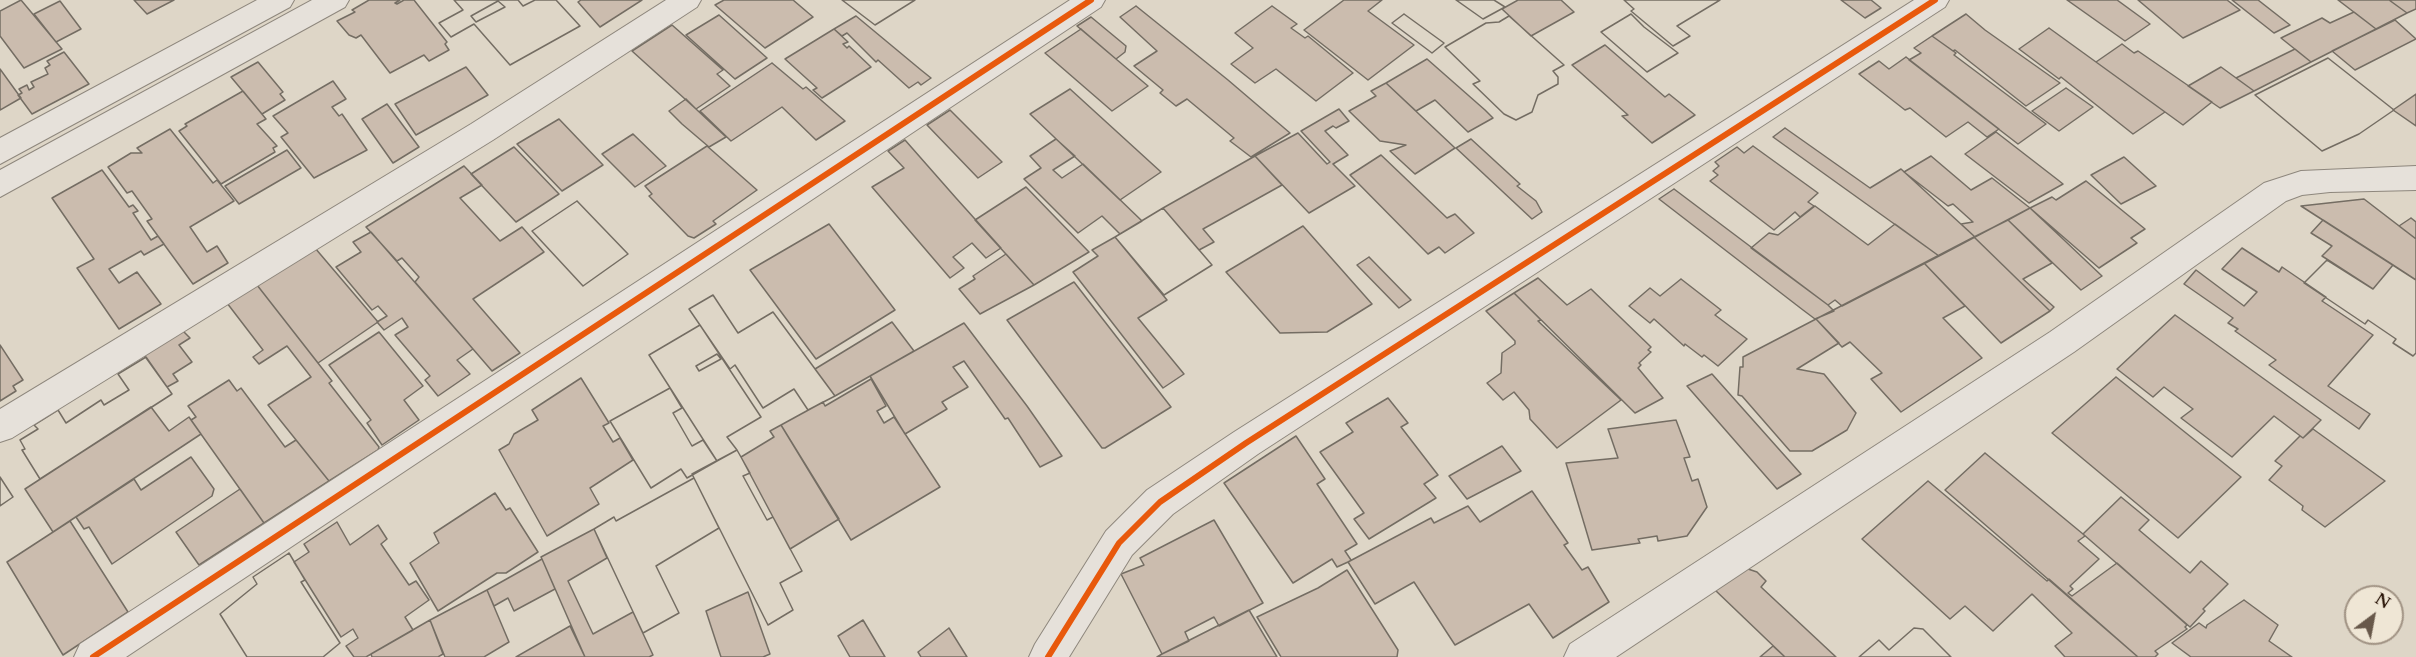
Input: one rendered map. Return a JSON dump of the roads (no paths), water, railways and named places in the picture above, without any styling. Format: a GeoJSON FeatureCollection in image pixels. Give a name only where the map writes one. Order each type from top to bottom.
{"type":"FeatureCollection","features":[{"type":"Feature","properties":{"kind":"street"},"geometry":{"type":"LineString","coordinates":[[0,152],[280,0]]}},
{"type":"Feature","properties":{"kind":"street"},"geometry":{"type":"LineString","coordinates":[[0,185],[335,0]]}},
{"type":"Feature","properties":{"kind":"street"},"geometry":{"type":"LineString","coordinates":[[0,427],[482,132],[687,0]]}},
{"type":"Feature","properties":{"kind":"street"},"geometry":{"type":"LineString","coordinates":[[93,657],[1091,0]]}},
{"type":"Feature","properties":{"kind":"street"},"geometry":{"type":"LineString","coordinates":[[1048,657],[1119,543],[1160,502],[1256,436],[1935,0]]}},
{"type":"Feature","properties":{"kind":"street"},"geometry":{"type":"LineString","coordinates":[[1583,657],[2052,349],[2275,192],[2301,183],[2330,180],[2416,178]]}}]}
